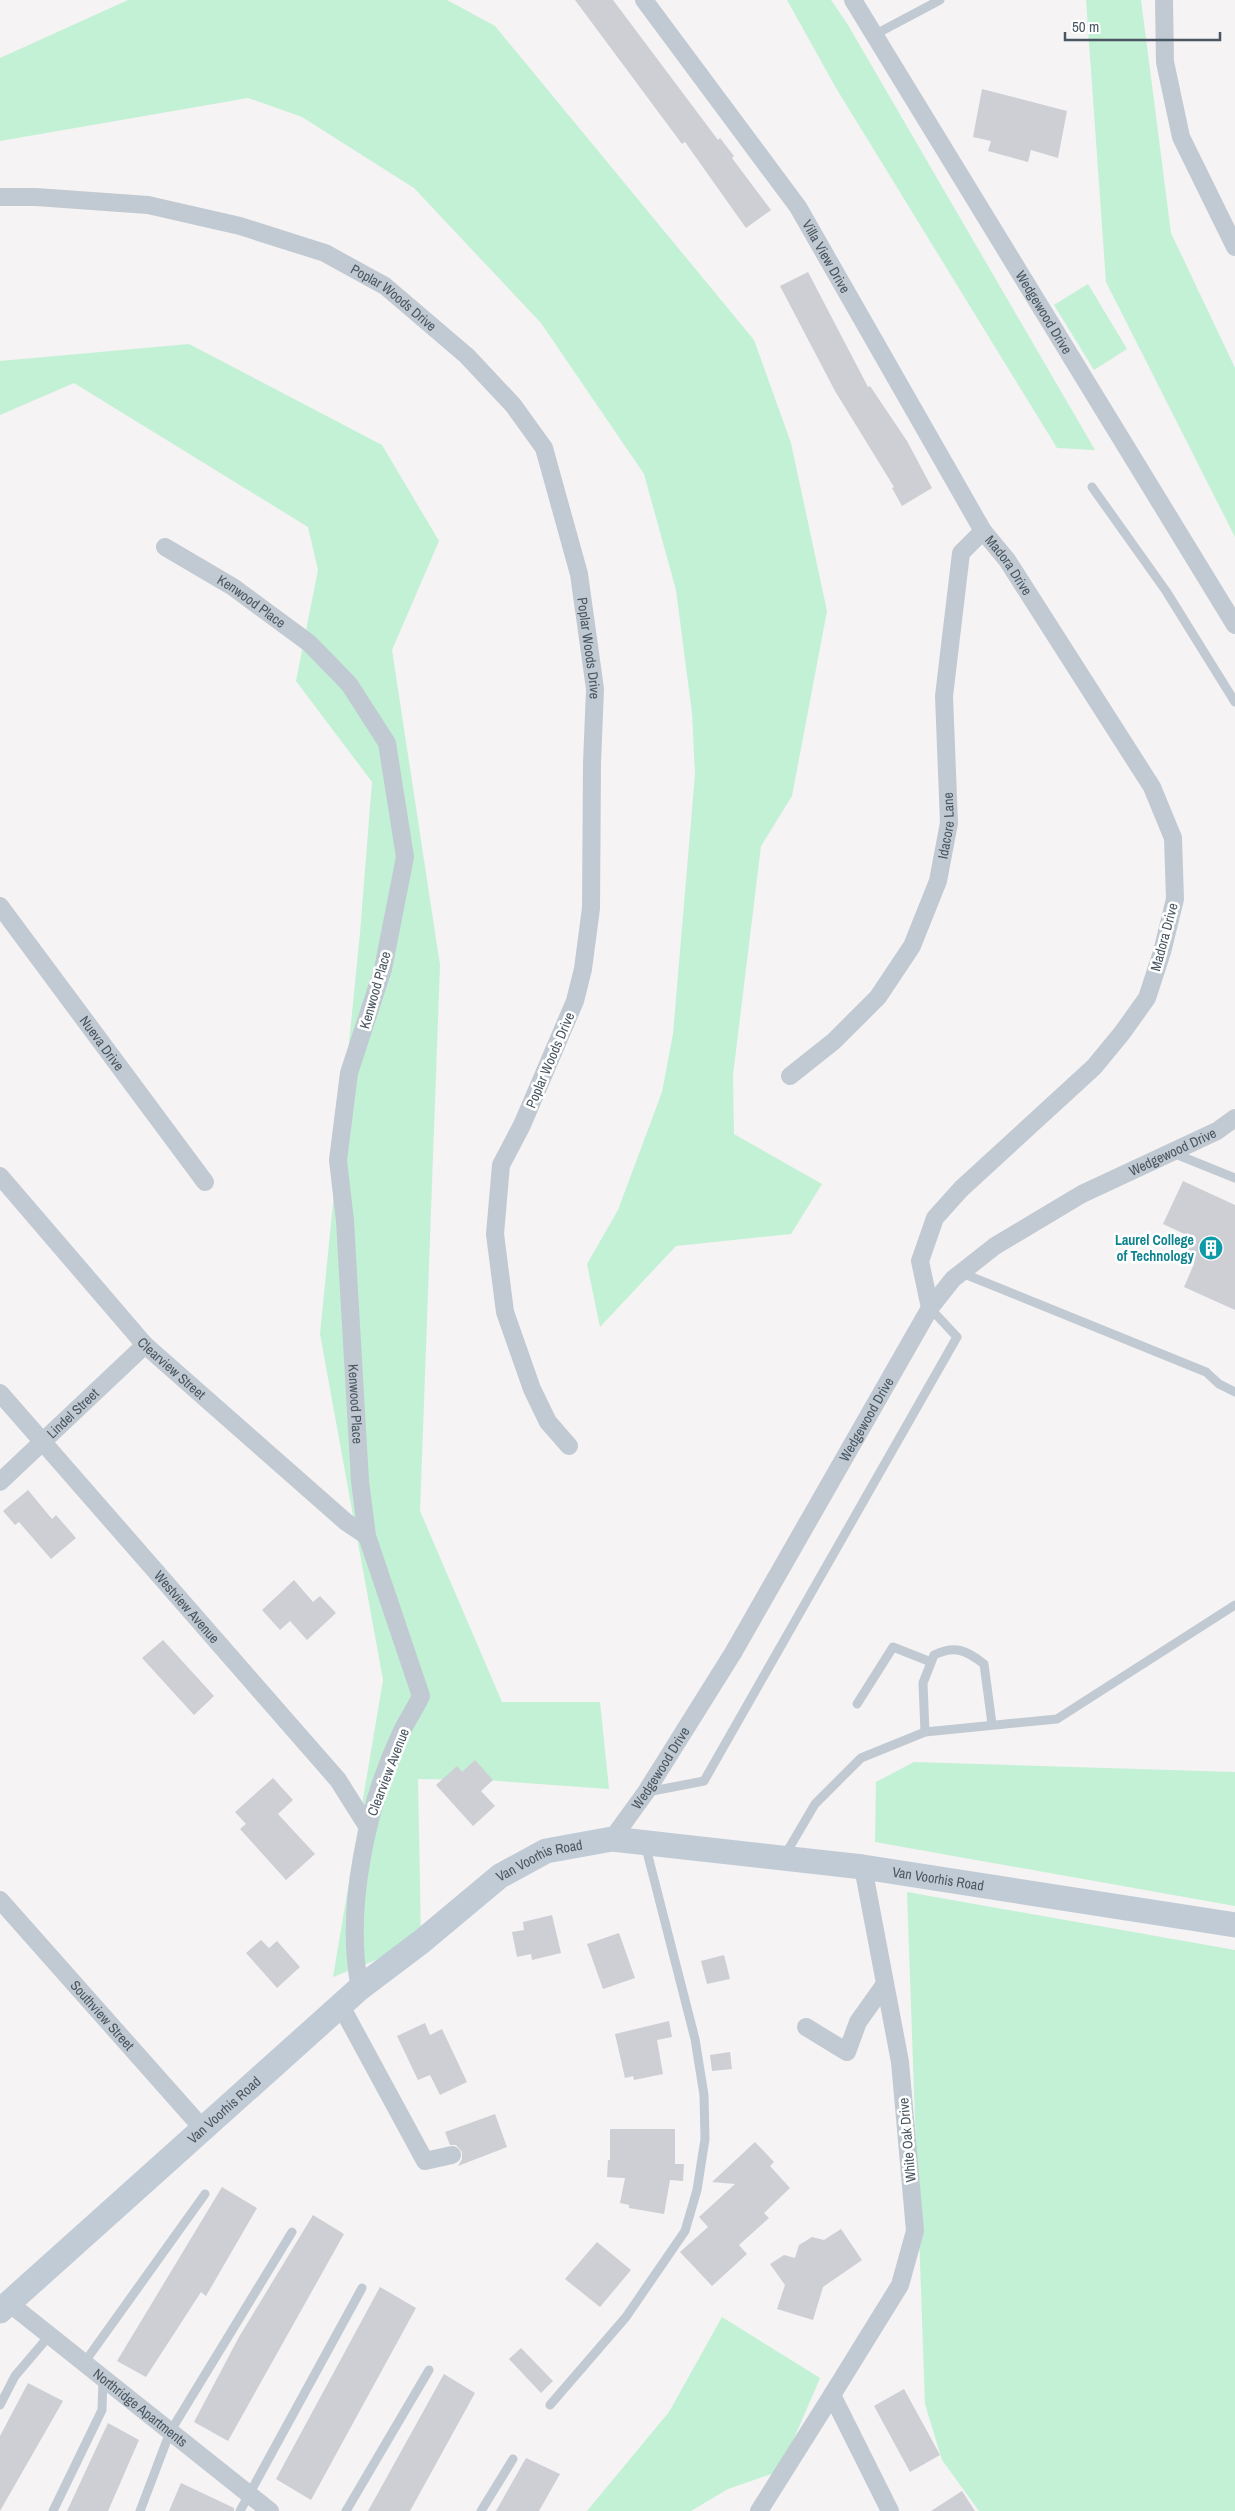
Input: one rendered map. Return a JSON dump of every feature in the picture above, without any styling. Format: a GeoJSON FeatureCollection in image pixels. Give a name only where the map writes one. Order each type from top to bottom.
{"type":"FeatureCollection","features":[{"type":"Feature","properties":{"kind":"street","name":"Villa View Drive"},"geometry":{"type":"LineString","coordinates":[[644,0],[798,207],[983,530]]}},
{"type":"Feature","properties":{"kind":"street","name":"Wedgewood Drive"},"geometry":{"type":"LineString","coordinates":[[853,0],[1235,625]]}},
{"type":"Feature","properties":{"kind":"street"},"geometry":{"type":"LineString","coordinates":[[1164,0],[1164,62],[1181,137],[1235,246]]}},
{"type":"Feature","properties":{"kind":"street","name":"Poplar Woods Drive"},"geometry":{"type":"LineString","coordinates":[[0,197],[36,197],[148,205],[240,226],[325,253],[385,286],[467,356],[513,405],[544,448],[579,574],[596,689],[592,763],[592,908],[583,969],[575,1001],[522,1125],[501,1166],[495,1234],[505,1312],[532,1389],[548,1422],[569,1446]]}},
{"type":"Feature","properties":{"kind":"street","name":"Idacore Lane"},"geometry":{"type":"LineString","coordinates":[[790,1076],[834,1041],[878,997],[912,946],[938,881],[948,824],[944,696],[961,553],[983,530]]}},
{"type":"Feature","properties":{"kind":"street","name":"Madora Drive"},"geometry":{"type":"LineString","coordinates":[[930,1308],[920,1261],[935,1218],[961,1189],[1094,1067],[1122,1032],[1147,998],[1162,952],[1175,898],[1173,838],[1152,787],[1007,560],[983,530]]}},
{"type":"Feature","properties":{"kind":"street","name":"Kenwood Place"},"geometry":{"type":"LineString","coordinates":[[164,547],[233,587],[309,643],[349,684],[386,743],[405,857],[383,969],[349,1073],[338,1160],[345,1221],[360,1482],[368,1536]]}},
{"type":"Feature","properties":{"kind":"street","name":"Nueva Drive"},"geometry":{"type":"LineString","coordinates":[[0,906],[204,1182]]}},
{"type":"Feature","properties":{"kind":"street","name":"Wedgewood Drive"},"geometry":{"type":"LineString","coordinates":[[612,1839],[646,1792],[732,1653],[930,1308],[962,1273],[995,1246],[1082,1194],[1217,1131],[1235,1118]]}},
{"type":"Feature","properties":{"kind":"street","name":"Clearview Street"},"geometry":{"type":"LineString","coordinates":[[0,1176],[145,1345],[346,1522],[368,1536]]}},
{"type":"Feature","properties":{"kind":"street","name":"Lindel Street"},"geometry":{"type":"LineString","coordinates":[[0,1482],[145,1345]]}},
{"type":"Feature","properties":{"kind":"street","name":"Westview Avenue"},"geometry":{"type":"LineString","coordinates":[[0,1393],[338,1780],[368,1826]]}},
{"type":"Feature","properties":{"kind":"street","name":"Clearview Avenue"},"geometry":{"type":"LineString","coordinates":[[360,1988],[353,1941],[368,1826],[401,1733],[421,1696],[416,1676],[368,1536]]}},
{"type":"Feature","properties":{"kind":"street","name":"Van Voorhis Road"},"geometry":{"type":"LineString","coordinates":[[4,2307],[204,2130],[360,1988],[421,1942],[500,1876],[546,1851],[612,1839],[863,1867],[1235,1925]]}},
{"type":"Feature","properties":{"kind":"street","name":"White Oak Drive"},"geometry":{"type":"LineString","coordinates":[[760,2511],[900,2285],[915,2231],[900,2062],[863,1867]]}},
{"type":"Feature","properties":{"kind":"street","name":"Southview Street"},"geometry":{"type":"LineString","coordinates":[[0,1900],[204,2130]]}},
{"type":"Feature","properties":{"kind":"street"},"geometry":{"type":"LineString","coordinates":[[806,2027],[848,2052],[858,2022],[885,1984]]}},
{"type":"Feature","properties":{"kind":"street"},"geometry":{"type":"LineString","coordinates":[[341,2006],[425,2161],[452,2155]]}},
{"type":"Feature","properties":{"kind":"street","name":"Northridge Apartments"},"geometry":{"type":"LineString","coordinates":[[4,2307],[49,2336],[270,2511]]}},
{"type":"Feature","properties":{"kind":"street"},"geometry":{"type":"LineString","coordinates":[[832,2395],[890,2511]]}},
{"type":"Feature","properties":{"kind":"lane"},"geometry":{"type":"LineString","coordinates":[[874,35],[940,0]]}},
{"type":"Feature","properties":{"kind":"lane"},"geometry":{"type":"LineString","coordinates":[[1092,487],[1166,591],[1235,702]]}},
{"type":"Feature","properties":{"kind":"lane"},"geometry":{"type":"LineString","coordinates":[[1171,1152],[1235,1178]]}},
{"type":"Feature","properties":{"kind":"lane"},"geometry":{"type":"LineString","coordinates":[[962,1273],[1206,1372],[1219,1384],[1235,1392]]}},
{"type":"Feature","properties":{"kind":"lane"},"geometry":{"type":"LineString","coordinates":[[646,1792],[704,1781],[957,1337],[930,1308]]}},
{"type":"Feature","properties":{"kind":"lane"},"geometry":{"type":"LineString","coordinates":[[783,1858],[815,1804],[861,1758],[925,1732],[1057,1719],[1235,1604]]}},
{"type":"Feature","properties":{"kind":"lane"},"geometry":{"type":"LineString","coordinates":[[857,1704],[893,1647],[930,1662]]}},
{"type":"Feature","properties":{"kind":"lane"},"geometry":{"type":"LineString","coordinates":[[925,1732],[924,1682],[934,1655],[946,1650],[970,1653],[984,1664],[992,1724]]}},
{"type":"Feature","properties":{"kind":"lane"},"geometry":{"type":"LineString","coordinates":[[550,2405],[626,2317],[684,2231],[697,2190],[705,2139],[704,2095],[695,2039],[645,1844]]}},
{"type":"Feature","properties":{"kind":"lane"},"geometry":{"type":"LineString","coordinates":[[84,2363],[205,2194]]}},
{"type":"Feature","properties":{"kind":"lane"},"geometry":{"type":"LineString","coordinates":[[140,2511],[170,2432],[292,2232]]}},
{"type":"Feature","properties":{"kind":"lane"},"geometry":{"type":"LineString","coordinates":[[240,2511],[248,2493],[362,2288]]}},
{"type":"Feature","properties":{"kind":"lane"},"geometry":{"type":"LineString","coordinates":[[0,2405],[15,2376],[49,2336]]}},
{"type":"Feature","properties":{"kind":"lane"},"geometry":{"type":"LineString","coordinates":[[346,2511],[430,2370]]}},
{"type":"Feature","properties":{"kind":"lane"},"geometry":{"type":"LineString","coordinates":[[53,2511],[102,2410],[103,2379]]}},
{"type":"Feature","properties":{"kind":"lane"},"geometry":{"type":"LineString","coordinates":[[481,2511],[513,2459]]}},
{"type":"Feature","properties":{"kind":"green space"},"geometry":{"type":"Polygon","coordinates":[[[128,0],[447,0],[495,26],[754,340],[791,443],[827,611],[792,796],[761,846],[733,1075],[734,1134],[822,1184],[791,1234],[676,1246],[600,1327],[587,1264],[618,1210],[662,1092],[673,1034],[695,774],[692,713],[676,590],[644,474],[541,323],[414,188],[302,117],[248,98],[0,141],[0,58],[128,0]]]}},
{"type":"Feature","properties":{"kind":"green space"},"geometry":{"type":"Polygon","coordinates":[[[787,0],[831,0],[848,25],[1095,450],[1057,448],[836,88],[787,0]]]}},
{"type":"Feature","properties":{"kind":"green space"},"geometry":{"type":"Polygon","coordinates":[[[1086,0],[1141,0],[1171,233],[1235,368],[1235,537],[1106,282],[1086,0]]]}},
{"type":"Feature","properties":{"kind":"green space"},"geometry":{"type":"Polygon","coordinates":[[[1088,284],[1127,349],[1094,370],[1054,305],[1088,284]]]}},
{"type":"Feature","properties":{"kind":"green space"},"geometry":{"type":"Polygon","coordinates":[[[189,344],[382,445],[439,541],[392,650],[440,965],[420,1511],[502,1702],[600,1702],[609,1789],[484,1780],[418,1779],[421,1942],[333,1977],[383,1680],[320,1334],[360,933],[372,782],[296,681],[318,570],[308,527],[74,383],[0,415],[0,361],[189,344]]]}},
{"type":"Feature","properties":{"kind":"green space"},"geometry":{"type":"Polygon","coordinates":[[[914,1762],[1235,1772],[1235,1906],[875,1842],[876,1782],[914,1762]]]}},
{"type":"Feature","properties":{"kind":"green space"},"geometry":{"type":"Polygon","coordinates":[[[907,1892],[1235,1950],[1235,2511],[979,2511],[942,2460],[925,2404],[907,1892]]]}},
{"type":"Feature","properties":{"kind":"green space"},"geometry":{"type":"Polygon","coordinates":[[[722,2317],[820,2378],[780,2471],[728,2489],[691,2511],[587,2511],[669,2412],[722,2317]]]}},
{"type":"Feature","properties":{"kind":"building"},"geometry":{"type":"Polygon","coordinates":[[[575,0],[613,0],[718,140],[720,138],[734,156],[732,158],[771,210],[746,228],[685,142],[682,144],[575,0]]]}},
{"type":"Feature","properties":{"kind":"building"},"geometry":{"type":"Polygon","coordinates":[[[982,89],[1067,111],[1058,158],[1031,150],[1028,162],[988,151],[991,141],[973,137],[982,89]]]}},
{"type":"Feature","properties":{"kind":"building"},"geometry":{"type":"Polygon","coordinates":[[[808,272],[868,387],[870,386],[907,441],[932,488],[902,506],[892,488],[894,487],[835,391],[780,286],[808,272]]]}},
{"type":"Feature","properties":{"kind":"building","name":"Laurel College of Technology"},"geometry":{"type":"Polygon","coordinates":[[[1183,1181],[1235,1205],[1235,1310],[1184,1287],[1194,1264],[1183,1259],[1193,1238],[1163,1224],[1183,1181]]]}},
{"type":"Feature","properties":{"kind":"building"},"geometry":{"type":"Polygon","coordinates":[[[28,1490],[52,1519],[56,1515],[76,1538],[51,1559],[19,1522],[15,1525],[3,1511],[28,1490]]]}},
{"type":"Feature","properties":{"kind":"building"},"geometry":{"type":"Polygon","coordinates":[[[294,1580],[313,1602],[320,1596],[336,1613],[307,1640],[290,1621],[280,1630],[262,1610],[294,1580]]]}},
{"type":"Feature","properties":{"kind":"building"},"geometry":{"type":"Polygon","coordinates":[[[163,1640],[214,1696],[194,1715],[142,1658],[163,1640]]]}},
{"type":"Feature","properties":{"kind":"building"},"geometry":{"type":"Polygon","coordinates":[[[475,1760],[493,1780],[481,1791],[495,1806],[473,1826],[436,1785],[457,1766],[462,1772],[475,1760]]]}},
{"type":"Feature","properties":{"kind":"building"},"geometry":{"type":"Polygon","coordinates":[[[273,1778],[293,1800],[278,1814],[315,1854],[286,1880],[240,1829],[246,1824],[235,1812],[273,1778]]]}},
{"type":"Feature","properties":{"kind":"building"},"geometry":{"type":"Polygon","coordinates":[[[552,1915],[561,1953],[532,1960],[531,1954],[517,1957],[512,1932],[524,1930],[523,1922],[552,1915]]]}},
{"type":"Feature","properties":{"kind":"building"},"geometry":{"type":"Polygon","coordinates":[[[619,1933],[635,1978],[603,1989],[587,1944],[619,1933]]]}},
{"type":"Feature","properties":{"kind":"building"},"geometry":{"type":"Polygon","coordinates":[[[261,1940],[269,1948],[277,1941],[300,1967],[277,1988],[246,1953],[261,1940]]]}},
{"type":"Feature","properties":{"kind":"building"},"geometry":{"type":"Polygon","coordinates":[[[724,1955],[730,1979],[707,1984],[701,1961],[724,1955]]]}},
{"type":"Feature","properties":{"kind":"building"},"geometry":{"type":"Polygon","coordinates":[[[669,2021],[672,2037],[657,2040],[663,2074],[634,2080],[633,2076],[625,2078],[615,2034],[669,2021]]]}},
{"type":"Feature","properties":{"kind":"building"},"geometry":{"type":"Polygon","coordinates":[[[425,2023],[430,2035],[442,2029],[467,2082],[440,2095],[430,2075],[418,2080],[397,2036],[425,2023]]]}},
{"type":"Feature","properties":{"kind":"building"},"geometry":{"type":"Polygon","coordinates":[[[730,2052],[732,2069],[712,2071],[710,2055],[730,2052]]]}},
{"type":"Feature","properties":{"kind":"building"},"geometry":{"type":"Polygon","coordinates":[[[495,2114],[507,2147],[458,2166],[462,2159],[462,2152],[456,2145],[450,2145],[445,2132],[495,2114]]]}},
{"type":"Feature","properties":{"kind":"building"},"geometry":{"type":"Polygon","coordinates":[[[610,2129],[675,2129],[675,2164],[684,2164],[683,2181],[670,2180],[664,2214],[629,2208],[629,2205],[620,2203],[625,2178],[607,2177],[608,2160],[610,2160],[610,2129]]]}},
{"type":"Feature","properties":{"kind":"building"},"geometry":{"type":"Polygon","coordinates":[[[755,2142],[774,2162],[770,2166],[790,2188],[764,2213],[769,2218],[739,2245],[747,2254],[712,2286],[680,2252],[708,2227],[699,2217],[735,2184],[712,2182],[755,2142]]]}},
{"type":"Feature","properties":{"kind":"building"},"geometry":{"type":"Polygon","coordinates":[[[222,2187],[257,2208],[206,2296],[201,2292],[146,2377],[117,2361],[222,2187]]]}},
{"type":"Feature","properties":{"kind":"building"},"geometry":{"type":"Polygon","coordinates":[[[313,2215],[344,2234],[228,2441],[194,2422],[239,2337],[313,2215]]]}},
{"type":"Feature","properties":{"kind":"building"},"geometry":{"type":"Polygon","coordinates":[[[841,2229],[862,2260],[823,2287],[813,2320],[777,2309],[785,2285],[770,2264],[784,2255],[795,2258],[799,2245],[812,2237],[824,2240],[841,2229]]]}},
{"type":"Feature","properties":{"kind":"building"},"geometry":{"type":"Polygon","coordinates":[[[597,2242],[631,2270],[600,2307],[565,2279],[597,2242]]]}},
{"type":"Feature","properties":{"kind":"building"},"geometry":{"type":"Polygon","coordinates":[[[380,2287],[416,2308],[311,2500],[276,2479],[380,2287]]]}},
{"type":"Feature","properties":{"kind":"building"},"geometry":{"type":"Polygon","coordinates":[[[521,2348],[553,2381],[541,2393],[509,2359],[521,2348]]]}},
{"type":"Feature","properties":{"kind":"building"},"geometry":{"type":"Polygon","coordinates":[[[444,2374],[475,2393],[410,2511],[368,2511],[444,2374]]]}},
{"type":"Feature","properties":{"kind":"building"},"geometry":{"type":"Polygon","coordinates":[[[28,2383],[63,2401],[0,2511],[0,2436],[28,2383]]]}},
{"type":"Feature","properties":{"kind":"building"},"geometry":{"type":"Polygon","coordinates":[[[904,2389],[940,2455],[910,2472],[874,2406],[904,2389]]]}},
{"type":"Feature","properties":{"kind":"building"},"geometry":{"type":"Polygon","coordinates":[[[108,2423],[139,2440],[108,2511],[67,2511],[108,2423]]]}},
{"type":"Feature","properties":{"kind":"building"},"geometry":{"type":"Polygon","coordinates":[[[526,2458],[560,2474],[539,2511],[496,2511],[526,2458]]]}},
{"type":"Feature","properties":{"kind":"building"},"geometry":{"type":"Polygon","coordinates":[[[181,2483],[234,2508],[234,2511],[169,2511],[181,2483]]]}},
{"type":"Feature","properties":{"kind":"building"},"geometry":{"type":"Polygon","coordinates":[[[962,2491],[975,2511],[931,2511],[962,2491]]]}},
{"type":"Feature","properties":{"kind":"place","name":"Laurel College of Technology"},"geometry":{"type":"Point","coordinates":[1211,1248]}}]}
